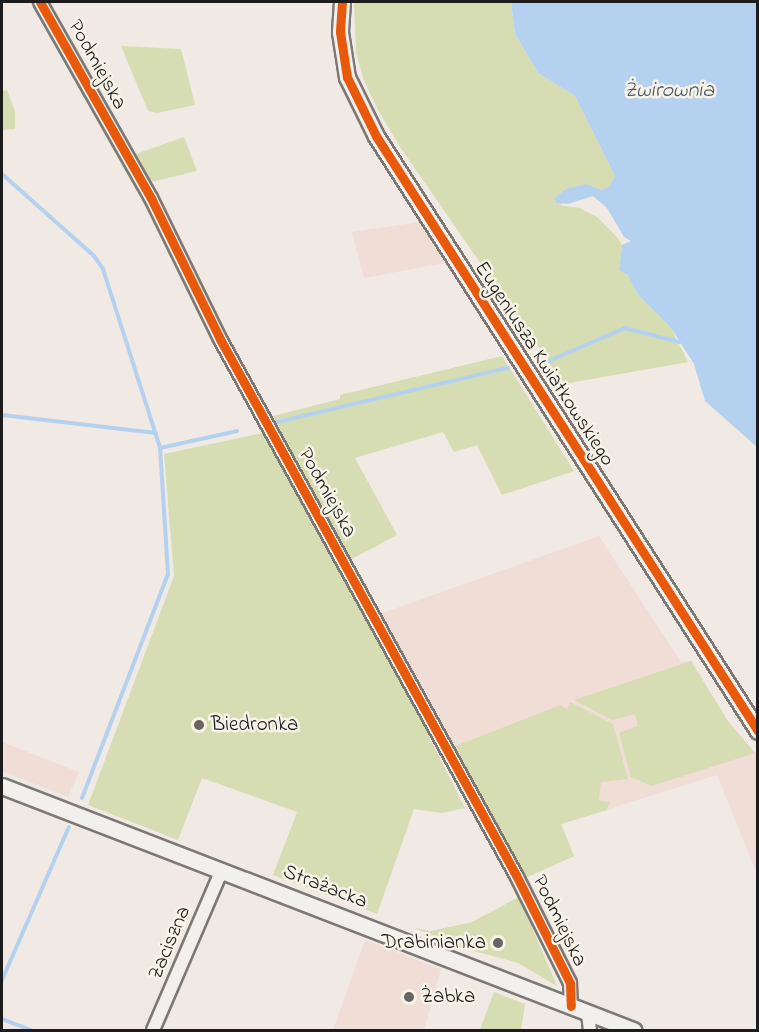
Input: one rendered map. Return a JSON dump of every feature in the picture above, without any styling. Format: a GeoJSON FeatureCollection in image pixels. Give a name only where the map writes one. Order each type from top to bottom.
{"type":"FeatureCollection","features":[{"type":"Feature","properties":{"kind":"street","name":"Podmiejska"},"geometry":{"type":"LineString","coordinates":[[40,2],[151,198],[220,339],[516,874],[570,983],[571,1006]]}},
{"type":"Feature","properties":{"kind":"street","name":"Eugeniusza Kwiatkowskiego"},"geometry":{"type":"LineString","coordinates":[[342,2],[340,32],[347,78],[376,136],[758,731]]}},
{"type":"Feature","properties":{"kind":"street","name":"Strażacka"},"geometry":{"type":"LineString","coordinates":[[2,786],[633,1030]]}},
{"type":"Feature","properties":{"kind":"street","name":"Zaciszna"},"geometry":{"type":"LineString","coordinates":[[153,1030],[222,870]]}},
{"type":"Feature","properties":{"kind":"street"},"geometry":{"type":"LineString","coordinates":[[588,1014],[590,1030]]}},
{"type":"Feature","properties":{"kind":"shaded area"},"geometry":{"type":"Polygon","coordinates":[[[419,222],[445,263],[364,278],[352,232],[419,222]]]}},
{"type":"Feature","properties":{"kind":"shaded area"},"geometry":{"type":"Polygon","coordinates":[[[599,536],[681,662],[691,661],[728,721],[757,755],[757,874],[717,775],[561,824],[574,856],[523,879],[377,615],[599,536]]]}},
{"type":"Feature","properties":{"kind":"shaded area"},"geometry":{"type":"Polygon","coordinates":[[[2,742],[79,772],[68,797],[2,771],[2,742]]]}},
{"type":"Feature","properties":{"kind":"shaded area"},"geometry":{"type":"Polygon","coordinates":[[[365,940],[441,969],[424,1030],[333,1030],[365,940]]]}},
{"type":"Feature","properties":{"kind":"green space"},"geometry":{"type":"Polygon","coordinates":[[[354,2],[511,2],[515,34],[538,73],[575,96],[615,176],[609,187],[601,190],[587,184],[560,205],[580,208],[597,217],[617,237],[622,245],[619,271],[627,274],[638,295],[671,328],[688,362],[564,384],[398,144],[377,108],[364,81],[356,52],[354,2]]]}},
{"type":"Feature","properties":{"kind":"green space"},"geometry":{"type":"Polygon","coordinates":[[[121,46],[181,49],[195,105],[157,113],[148,111],[121,46]]]}},
{"type":"Feature","properties":{"kind":"green space"},"geometry":{"type":"Polygon","coordinates":[[[7,90],[15,111],[15,129],[2,130],[2,91],[7,90]]]}},
{"type":"Feature","properties":{"kind":"green space"},"geometry":{"type":"Polygon","coordinates":[[[184,137],[197,171],[147,183],[133,155],[184,137]]]}},
{"type":"Feature","properties":{"kind":"green space"},"geometry":{"type":"Polygon","coordinates":[[[502,356],[574,471],[502,495],[477,445],[454,452],[443,432],[355,458],[397,535],[348,561],[269,417],[340,399],[340,395],[502,356]]]}},
{"type":"Feature","properties":{"kind":"green space"},"geometry":{"type":"Polygon","coordinates":[[[268,432],[437,738],[428,735],[465,808],[442,813],[414,809],[377,914],[273,875],[297,812],[202,778],[178,840],[88,805],[174,576],[164,454],[268,432]]]}},
{"type":"Feature","properties":{"kind":"green space"},"geometry":{"type":"Polygon","coordinates":[[[691,661],[728,721],[755,753],[652,786],[631,777],[619,733],[638,726],[635,714],[612,720],[574,700],[691,661]]]}},
{"type":"Feature","properties":{"kind":"green space"},"geometry":{"type":"Polygon","coordinates":[[[570,702],[613,724],[628,779],[601,782],[599,801],[610,802],[607,810],[561,824],[574,856],[523,879],[450,748],[561,705],[567,710],[570,702]]]}},
{"type":"Feature","properties":{"kind":"green space"},"geometry":{"type":"Polygon","coordinates":[[[519,897],[557,986],[518,963],[463,948],[414,928],[431,931],[472,922],[519,897]]]}},
{"type":"Feature","properties":{"kind":"green space"},"geometry":{"type":"Polygon","coordinates":[[[494,992],[525,1004],[521,1030],[480,1030],[494,992]]]}},
{"type":"Feature","properties":{"kind":"water","name":"Żwirownia"},"geometry":{"type":"Polygon","coordinates":[[[511,2],[757,2],[757,447],[705,401],[694,364],[671,328],[638,295],[627,274],[619,271],[622,245],[631,241],[624,237],[607,208],[593,196],[568,204],[556,203],[555,198],[566,189],[587,184],[601,190],[609,187],[615,176],[575,96],[538,73],[515,34],[511,2]]]}},
{"type":"Feature","properties":{"kind":"waterway"},"geometry":{"type":"LineString","coordinates":[[2,174],[94,256],[103,269],[160,448],[237,431]]}},
{"type":"Feature","properties":{"kind":"waterway"},"geometry":{"type":"LineString","coordinates":[[549,361],[625,328],[679,342]]}},
{"type":"Feature","properties":{"kind":"waterway"},"geometry":{"type":"LineString","coordinates":[[277,422],[508,368]]}},
{"type":"Feature","properties":{"kind":"waterway"},"geometry":{"type":"LineString","coordinates":[[2,415],[156,433]]}},
{"type":"Feature","properties":{"kind":"waterway"},"geometry":{"type":"LineString","coordinates":[[82,798],[168,574],[160,448]]}},
{"type":"Feature","properties":{"kind":"waterway"},"geometry":{"type":"LineString","coordinates":[[2,980],[69,827]]}},
{"type":"Feature","properties":{"kind":"waterway"},"geometry":{"type":"LineString","coordinates":[[2,1019],[31,1030]]}},
{"type":"Feature","properties":{"kind":"cycle path"},"geometry":{"type":"LineString","coordinates":[[40,2],[151,198],[220,339],[516,875],[570,983],[571,1006]]}},
{"type":"Feature","properties":{"kind":"cycle path"},"geometry":{"type":"LineString","coordinates":[[342,2],[340,32],[347,77],[376,136],[758,731]]}},
{"type":"Feature","properties":{"kind":"place","name":"Biedronka"},"geometry":{"type":"Point","coordinates":[199,725]}},
{"type":"Feature","properties":{"kind":"place","name":"Drabinianka"},"geometry":{"type":"Point","coordinates":[498,943]}},
{"type":"Feature","properties":{"kind":"place","name":"Żabka"},"geometry":{"type":"Point","coordinates":[409,997]}}]}
